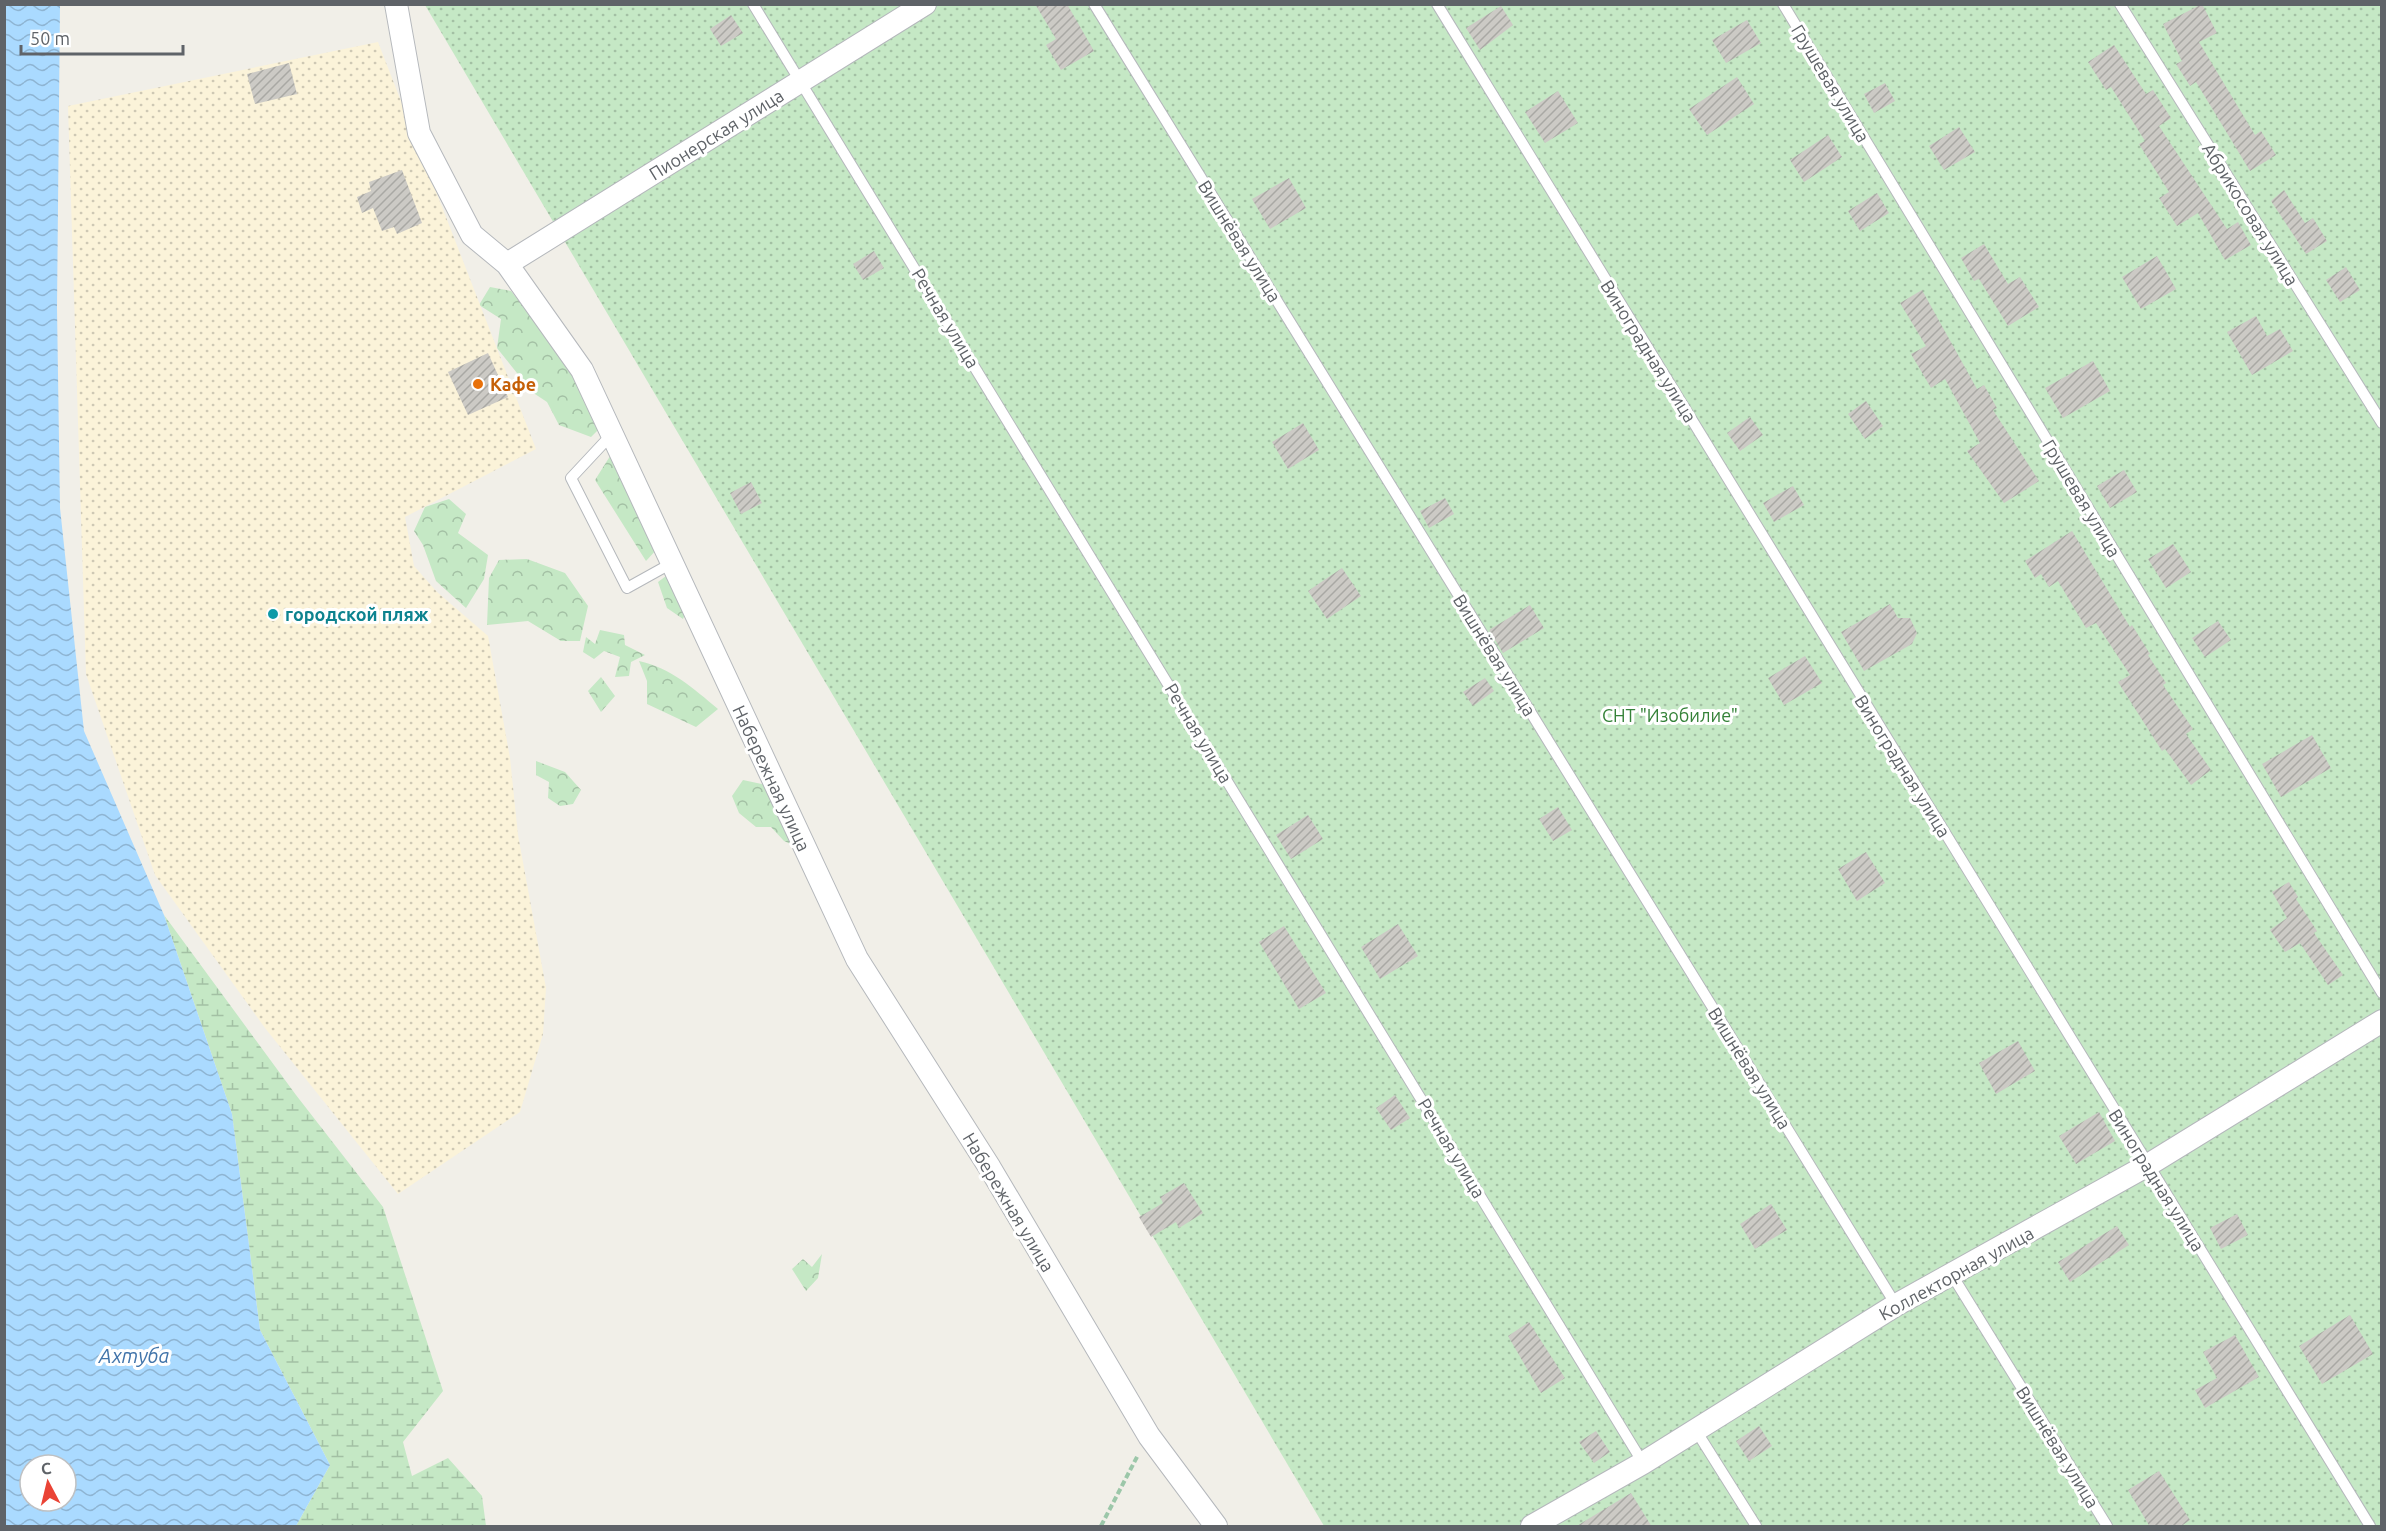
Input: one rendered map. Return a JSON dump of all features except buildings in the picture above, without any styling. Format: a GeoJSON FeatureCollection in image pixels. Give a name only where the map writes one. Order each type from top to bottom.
{"type":"FeatureCollection","features":[{"type":"Feature","properties":{"kind":"street","name":"Набережная улица"},"geometry":{"type":"LineString","coordinates":[[396,4],[419,133],[472,235],[507,264],[582,370],[857,959],[990,1168],[1149,1436],[1216,1527]]}},
{"type":"Feature","properties":{"kind":"street","name":"Пионерская улица"},"geometry":{"type":"LineString","coordinates":[[507,264],[925,4]]}},
{"type":"Feature","properties":{"kind":"street","name":"Коллекторная улица"},"geometry":{"type":"LineString","coordinates":[[1532,1527],[1643,1463],[1896,1305],[2148,1165],[2382,1021]]}},
{"type":"Feature","properties":{"kind":"lane","name":"Речная улица"},"geometry":{"type":"LineString","coordinates":[[753,4],[1643,1463]]}},
{"type":"Feature","properties":{"kind":"lane","name":"Вишнёвая улица"},"geometry":{"type":"LineString","coordinates":[[1094,4],[1896,1305]]}},
{"type":"Feature","properties":{"kind":"lane","name":"Виноградная улица"},"geometry":{"type":"LineString","coordinates":[[1437,4],[2370,1527]]}},
{"type":"Feature","properties":{"kind":"lane","name":"Грушевая улица"},"geometry":{"type":"LineString","coordinates":[[1783,4],[2382,993]]}},
{"type":"Feature","properties":{"kind":"lane","name":"Абрикосовая улица"},"geometry":{"type":"LineString","coordinates":[[2120,4],[2382,423]]}},
{"type":"Feature","properties":{"kind":"lane"},"geometry":{"type":"LineString","coordinates":[[612,434],[571,478],[627,588],[672,564]]}},
{"type":"Feature","properties":{"kind":"lane","name":"Вишнёвая улица"},"geometry":{"type":"LineString","coordinates":[[1952,1275],[2107,1527]]}},
{"type":"Feature","properties":{"kind":"lane"},"geometry":{"type":"LineString","coordinates":[[1695,1429],[1756,1527]]}},
{"type":"Feature","properties":{"kind":"path"},"geometry":{"type":"LineString","coordinates":[[1101,1527],[1149,1436]]}},
{"type":"Feature","properties":{"kind":"green space","name":"СНТ \"Изобилие\""},"geometry":{"type":"Polygon","coordinates":[[[425,5],[2381,5],[2381,1526],[1324,1526],[425,5]]]}},
{"type":"Feature","properties":{"kind":"green space"},"geometry":{"type":"Polygon","coordinates":[[[490,287],[511,291],[575,372],[600,428],[591,437],[559,425],[547,402],[532,392],[497,348],[501,319],[479,305],[490,287]]]}},
{"type":"Feature","properties":{"kind":"green space"},"geometry":{"type":"Polygon","coordinates":[[[612,453],[657,549],[646,561],[595,480],[612,453]]]}},
{"type":"Feature","properties":{"kind":"green space"},"geometry":{"type":"Polygon","coordinates":[[[449,499],[466,514],[458,533],[488,555],[484,579],[466,608],[436,581],[423,545],[414,531],[425,507],[449,499]]]}},
{"type":"Feature","properties":{"kind":"green space"},"geometry":{"type":"Polygon","coordinates":[[[527,559],[565,573],[588,606],[580,641],[561,641],[528,621],[487,625],[489,578],[499,560],[527,559]]]}},
{"type":"Feature","properties":{"kind":"green space"},"geometry":{"type":"Polygon","coordinates":[[[670,573],[688,607],[683,619],[667,608],[658,582],[670,573]]]}},
{"type":"Feature","properties":{"kind":"green space"},"geometry":{"type":"Polygon","coordinates":[[[600,630],[624,635],[625,645],[645,655],[631,662],[629,676],[615,677],[620,657],[604,651],[594,659],[583,652],[586,637],[595,644],[600,630]]]}},
{"type":"Feature","properties":{"kind":"green space"},"geometry":{"type":"Polygon","coordinates":[[[639,661],[671,674],[718,709],[696,727],[647,704],[647,681],[639,661]]]}},
{"type":"Feature","properties":{"kind":"green space"},"geometry":{"type":"Polygon","coordinates":[[[601,677],[615,696],[601,712],[588,691],[601,677]]]}},
{"type":"Feature","properties":{"kind":"green space"},"geometry":{"type":"Polygon","coordinates":[[[536,761],[565,772],[581,790],[573,804],[560,806],[548,798],[549,782],[536,775],[536,761]]]}},
{"type":"Feature","properties":{"kind":"green space"},"geometry":{"type":"Polygon","coordinates":[[[743,780],[766,785],[797,847],[784,841],[771,827],[756,827],[739,813],[732,796],[743,780]]]}},
{"type":"Feature","properties":{"kind":"green space"},"geometry":{"type":"Polygon","coordinates":[[[164,915],[296,1095],[383,1207],[443,1391],[403,1442],[412,1476],[448,1458],[482,1496],[486,1526],[296,1526],[330,1465],[260,1330],[232,1114],[164,915]]]}},
{"type":"Feature","properties":{"kind":"green space"},"geometry":{"type":"Polygon","coordinates":[[[822,1254],[818,1278],[806,1291],[792,1269],[803,1259],[812,1267],[822,1254]]]}},
{"type":"Feature","properties":{"kind":"sand","name":"городской пляж"},"geometry":{"type":"Polygon","coordinates":[[[378,42],[536,449],[405,517],[414,566],[437,592],[488,636],[510,758],[518,835],[546,988],[543,1034],[520,1112],[398,1194],[265,1028],[155,875],[86,674],[68,106],[378,42]]]}},
{"type":"Feature","properties":{"kind":"water","name":"Ахтуба"},"geometry":{"type":"Polygon","coordinates":[[[4,5],[60,5],[57,308],[60,508],[84,731],[164,915],[232,1114],[260,1330],[330,1465],[296,1526],[5,1526],[4,5]]]}},
{"type":"Feature","properties":{"kind":"place","name":"Кафе"},"geometry":{"type":"Point","coordinates":[478,384]}},
{"type":"Feature","properties":{"kind":"place","name":"городской пляж"},"geometry":{"type":"Point","coordinates":[273,614]}}]}
